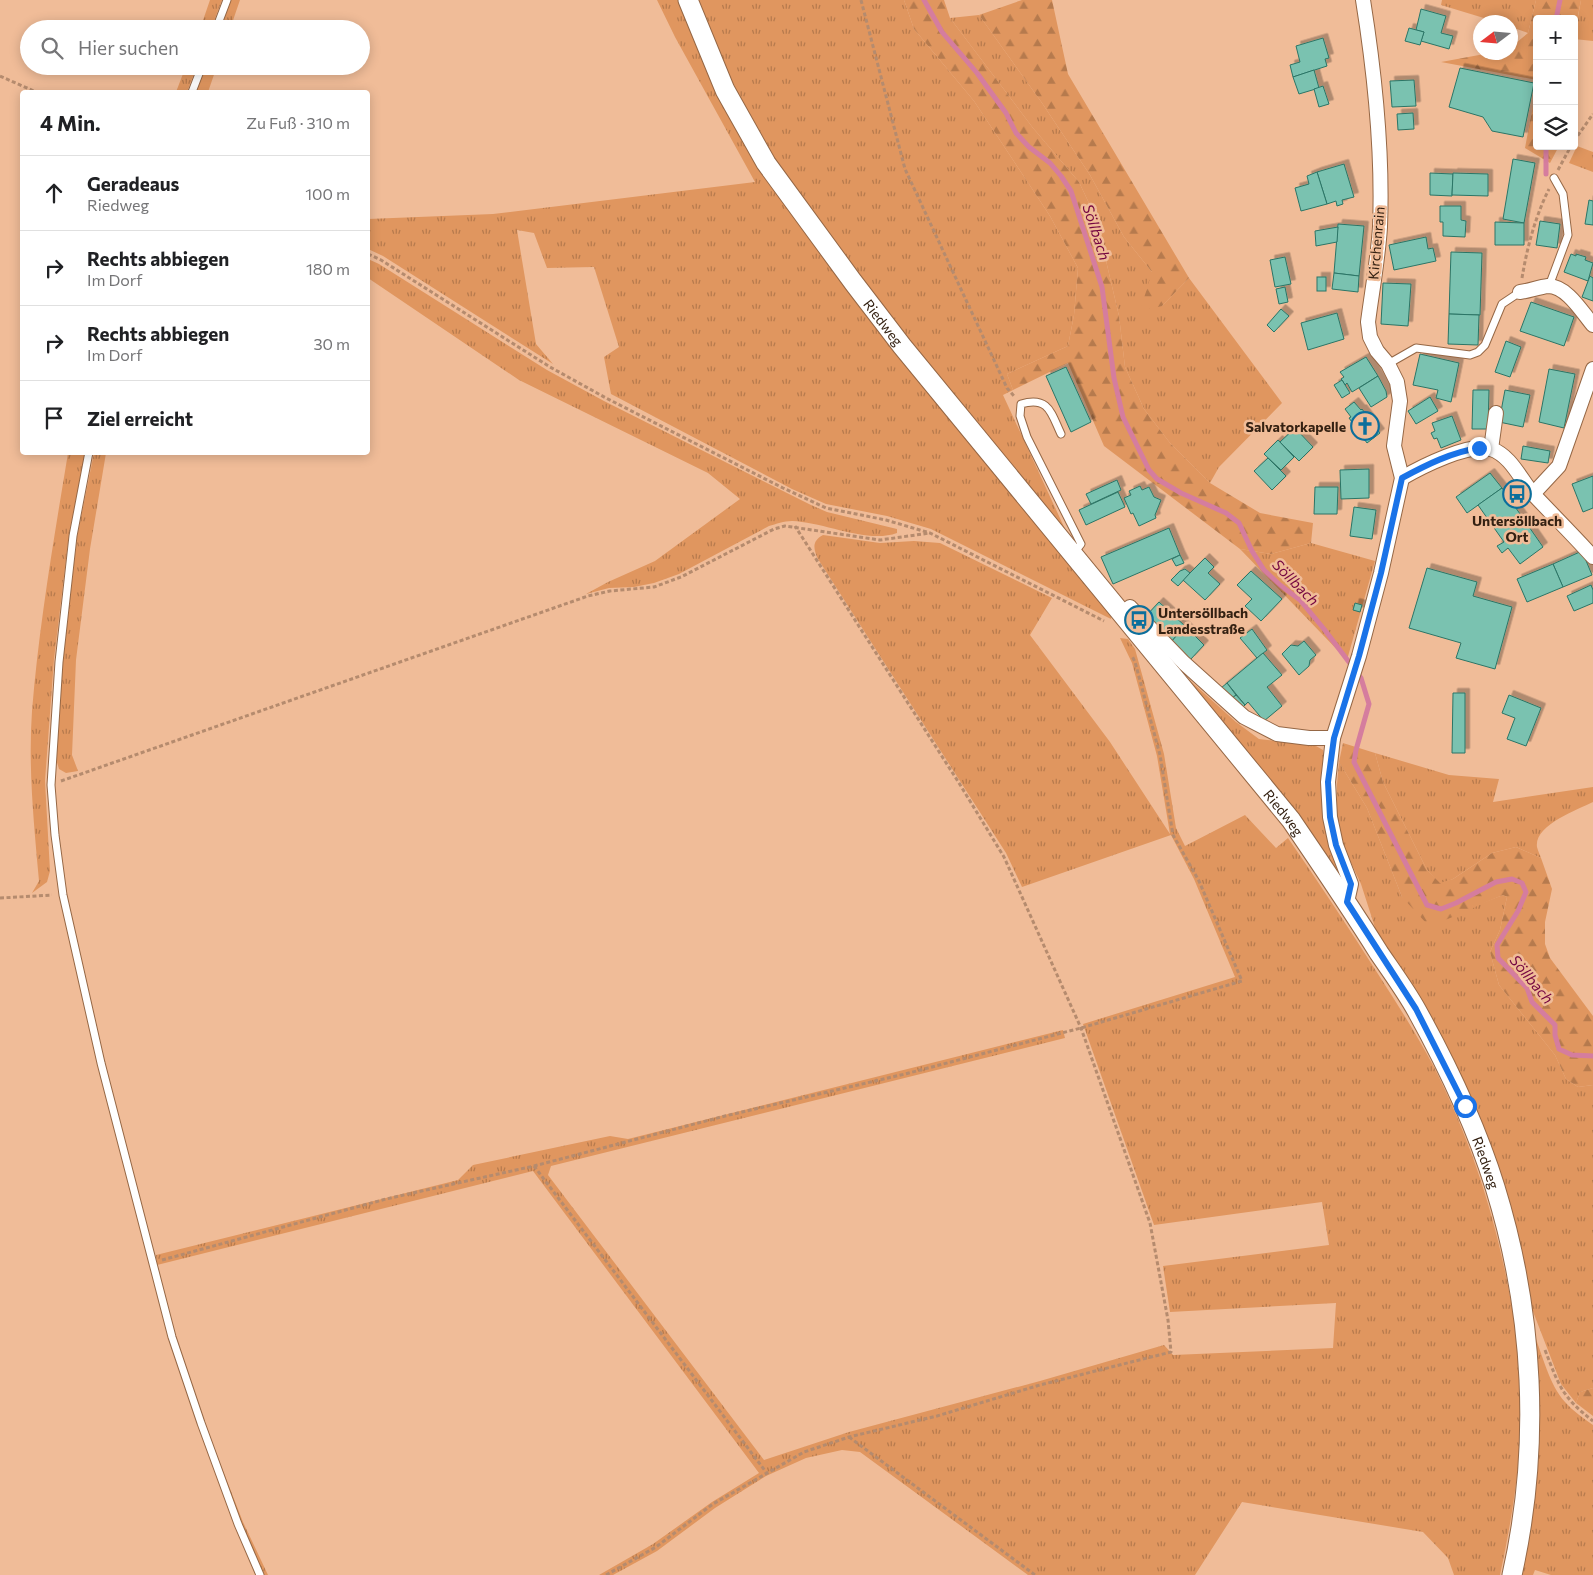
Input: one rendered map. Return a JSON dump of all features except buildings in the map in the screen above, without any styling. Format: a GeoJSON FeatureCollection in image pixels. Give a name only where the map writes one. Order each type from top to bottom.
{"type":"FeatureCollection","features":[{"type":"Feature","properties":{"kind":"main road","name":"Riedweg"},"geometry":{"type":"LineString","coordinates":[[688,0],[725,90],[766,163],[852,282],[896,339],[1291,820],[1416,1009],[1442,1057],[1481,1146],[1507,1227],[1526,1330],[1531,1388],[1531,1433],[1526,1498],[1512,1575]]}},
{"type":"Feature","properties":{"kind":"street","name":"Kirchenrain"},"geometry":{"type":"LineString","coordinates":[[1363,0],[1373,64],[1379,133],[1380,228],[1368,322],[1370,337],[1376,351],[1388,364],[1397,382],[1400,401],[1394,446],[1402,478]]}},
{"type":"Feature","properties":{"kind":"street"},"geometry":{"type":"LineString","coordinates":[[1520,292],[1549,286],[1559,289],[1571,299],[1593,325]]}},
{"type":"Feature","properties":{"kind":"street"},"geometry":{"type":"LineString","coordinates":[[1533,494],[1559,466],[1593,369]]}},
{"type":"Feature","properties":{"kind":"street"},"geometry":{"type":"LineString","coordinates":[[1491,449],[1496,413]]}},
{"type":"Feature","properties":{"kind":"street"},"geometry":{"type":"LineString","coordinates":[[1347,902],[1351,884],[1336,845],[1330,817],[1328,782],[1334,738],[1359,656],[1381,573],[1402,478],[1426,465],[1466,450],[1491,449],[1504,457],[1514,467],[1533,494],[1593,557]]}},
{"type":"Feature","properties":{"kind":"street"},"geometry":{"type":"LineString","coordinates":[[1122,616],[1130,607],[1184,663],[1244,716],[1277,734],[1309,738],[1334,738]]}},
{"type":"Feature","properties":{"kind":"lane"},"geometry":{"type":"LineString","coordinates":[[219,20],[227,0]]}},
{"type":"Feature","properties":{"kind":"lane"},"geometry":{"type":"LineString","coordinates":[[193,90],[199,75]]}},
{"type":"Feature","properties":{"kind":"lane"},"geometry":{"type":"LineString","coordinates":[[1549,286],[1568,235],[1563,194],[1554,178]]}},
{"type":"Feature","properties":{"kind":"lane"},"geometry":{"type":"LineString","coordinates":[[1388,364],[1416,348],[1470,355],[1478,352],[1485,345],[1502,304],[1520,292]]}},
{"type":"Feature","properties":{"kind":"lane"},"geometry":{"type":"LineString","coordinates":[[1061,434],[1049,407],[1039,402],[1030,401],[1021,404],[1020,416],[1026,437],[1081,544],[1073,555]]}},
{"type":"Feature","properties":{"kind":"lane"},"geometry":{"type":"LineString","coordinates":[[88,455],[73,536],[67,584],[59,662],[51,785],[55,834],[64,895],[101,1063],[172,1337],[200,1423],[238,1524],[260,1575]]}},
{"type":"Feature","properties":{"kind":"path"},"geometry":{"type":"LineString","coordinates":[[861,0],[905,169],[1006,388],[1021,404]]}},
{"type":"Feature","properties":{"kind":"path"},"geometry":{"type":"LineString","coordinates":[[0,76],[32,90]]}},
{"type":"Feature","properties":{"kind":"path"},"geometry":{"type":"LineString","coordinates":[[1578,135],[1593,114]]}},
{"type":"Feature","properties":{"kind":"path"},"geometry":{"type":"LineString","coordinates":[[1520,292],[1525,263],[1540,208],[1569,150]]}},
{"type":"Feature","properties":{"kind":"path"},"geometry":{"type":"LineString","coordinates":[[370,255],[381,260],[558,372],[783,488],[826,508],[886,520],[930,533],[1117,627],[1122,616]]}},
{"type":"Feature","properties":{"kind":"path"},"geometry":{"type":"LineString","coordinates":[[51,785],[588,596],[610,591],[654,587],[681,577],[774,529],[795,526],[880,540],[930,533]]}},
{"type":"Feature","properties":{"kind":"path"},"geometry":{"type":"LineString","coordinates":[[606,1575],[656,1547],[713,1504],[804,1452],[849,1437],[937,1416],[1040,1385],[1171,1352],[1168,1320],[1150,1223],[1081,1028],[1004,857],[795,526]]}},
{"type":"Feature","properties":{"kind":"path"},"geometry":{"type":"LineString","coordinates":[[152,1263],[386,1199],[534,1166],[725,1116],[905,1074],[1081,1028],[1242,981],[1199,881],[1173,835],[1160,755],[1131,653]]}},
{"type":"Feature","properties":{"kind":"path"},"geometry":{"type":"LineString","coordinates":[[0,898],[64,895]]}},
{"type":"Feature","properties":{"kind":"path"},"geometry":{"type":"LineString","coordinates":[[534,1166],[766,1472]]}},
{"type":"Feature","properties":{"kind":"path"},"geometry":{"type":"LineString","coordinates":[[1543,1346],[1559,1386],[1575,1407],[1593,1421]]}},
{"type":"Feature","properties":{"kind":"path"},"geometry":{"type":"LineString","coordinates":[[849,1437],[1036,1575]]}},
{"type":"Feature","properties":{"kind":"green space"},"geometry":{"type":"Polygon","coordinates":[[[210,0],[222,0],[214,20],[203,20],[210,0]]]}},
{"type":"Feature","properties":{"kind":"green space"},"geometry":{"type":"Polygon","coordinates":[[[231,0],[240,0],[233,20],[223,20],[231,0]]]}},
{"type":"Feature","properties":{"kind":"green space"},"geometry":{"type":"Polygon","coordinates":[[[657,0],[679,0],[721,96],[1111,615],[1111,619],[931,529],[887,516],[826,504],[792,489],[611,394],[604,357],[619,347],[594,267],[547,268],[534,233],[517,230],[536,344],[553,364],[383,256],[370,250],[370,219],[493,214],[755,182],[675,37],[657,0]]]}},
{"type":"Feature","properties":{"kind":"green space"},"geometry":{"type":"Polygon","coordinates":[[[695,0],[904,0],[914,29],[974,101],[1050,216],[1078,268],[1074,315],[1068,346],[1007,374],[1013,390],[1003,395],[1071,542],[857,275],[774,159],[732,86],[695,0]]]}},
{"type":"Feature","properties":{"kind":"green space"},"geometry":{"type":"Polygon","coordinates":[[[904,0],[944,0],[950,18],[1033,128],[1079,182],[1096,218],[1119,316],[1125,367],[1144,409],[1170,443],[1210,483],[1260,513],[1313,523],[1311,543],[1271,554],[1240,549],[1104,446],[1068,363],[1013,390],[1007,374],[1068,346],[1074,315],[1078,268],[1050,216],[974,101],[914,29],[904,0]]]}},
{"type":"Feature","properties":{"kind":"green space"},"geometry":{"type":"Polygon","coordinates":[[[1022,0],[1052,0],[1068,74],[1189,278],[1162,306],[1140,311],[1152,272],[1124,237],[1090,175],[1042,103],[979,15],[1022,0]]]}},
{"type":"Feature","properties":{"kind":"green space"},"geometry":{"type":"Polygon","coordinates":[[[1442,0],[1536,0],[1528,33],[1518,29],[1518,15],[1474,15],[1441,5],[1442,0]]]}},
{"type":"Feature","properties":{"kind":"green space"},"geometry":{"type":"Polygon","coordinates":[[[1536,0],[1581,0],[1578,15],[1533,15],[1533,79],[1441,62],[1473,56],[1473,60],[1518,60],[1518,41],[1528,33],[1536,0]]]}},
{"type":"Feature","properties":{"kind":"green space"},"geometry":{"type":"Polygon","coordinates":[[[1581,0],[1593,0],[1593,41],[1578,39],[1578,17],[1581,0]]]}},
{"type":"Feature","properties":{"kind":"green space"},"geometry":{"type":"Polygon","coordinates":[[[979,15],[1042,103],[1090,175],[1124,237],[1152,272],[1162,306],[1189,278],[1282,403],[1219,467],[1210,483],[1170,443],[1144,409],[1125,367],[1119,316],[1096,218],[1079,182],[1033,128],[950,18],[979,15]]]}},
{"type":"Feature","properties":{"kind":"green space"},"geometry":{"type":"Polygon","coordinates":[[[183,75],[194,75],[188,90],[177,90],[183,75]]]}},
{"type":"Feature","properties":{"kind":"green space"},"geometry":{"type":"Polygon","coordinates":[[[203,75],[214,75],[209,90],[197,90],[203,75]]]}},
{"type":"Feature","properties":{"kind":"green space"},"geometry":{"type":"Polygon","coordinates":[[[1533,105],[1533,150],[1557,150],[1550,163],[1525,148],[1533,105]]]}},
{"type":"Feature","properties":{"kind":"green space"},"geometry":{"type":"Polygon","coordinates":[[[1578,146],[1593,152],[1593,172],[1569,163],[1575,150],[1578,150],[1578,146]]]}},
{"type":"Feature","properties":{"kind":"green space"},"geometry":{"type":"Polygon","coordinates":[[[370,260],[547,370],[604,401],[811,505],[827,512],[897,529],[897,533],[885,536],[872,536],[804,522],[783,522],[769,526],[679,574],[654,583],[634,587],[609,588],[586,594],[655,561],[740,499],[708,473],[519,380],[370,279],[370,260]]]}},
{"type":"Feature","properties":{"kind":"green space"},"geometry":{"type":"Polygon","coordinates":[[[68,455],[85,455],[69,535],[54,659],[45,781],[50,871],[47,882],[32,893],[39,881],[31,775],[32,711],[52,549],[68,455]]]}},
{"type":"Feature","properties":{"kind":"green space"},"geometry":{"type":"Polygon","coordinates":[[[94,455],[106,455],[90,549],[76,660],[72,755],[78,771],[66,773],[59,769],[56,759],[63,661],[77,537],[94,455]]]}},
{"type":"Feature","properties":{"kind":"green space"},"geometry":{"type":"Polygon","coordinates":[[[823,535],[880,543],[914,541],[940,543],[1052,598],[1030,635],[1110,742],[1170,834],[1157,756],[1132,663],[1120,638],[1128,639],[1135,649],[1164,754],[1176,828],[1185,846],[1245,815],[1276,848],[1288,838],[1356,940],[1414,1032],[1448,1095],[1481,1182],[1505,1271],[1521,1370],[1522,1416],[1516,1485],[1500,1575],[1454,1575],[1448,1558],[1423,1532],[1242,1502],[1195,1575],[1028,1575],[860,1452],[842,1450],[806,1458],[766,1476],[715,1508],[657,1551],[613,1575],[599,1575],[653,1544],[712,1502],[759,1473],[533,1171],[157,1265],[156,1255],[458,1180],[473,1165],[610,1136],[628,1139],[1063,1030],[1065,1038],[551,1166],[548,1175],[764,1460],[849,1432],[1040,1381],[1164,1345],[1173,1355],[1333,1348],[1336,1303],[1170,1312],[1163,1266],[1329,1245],[1322,1202],[1154,1225],[1083,1024],[1235,977],[1194,879],[1171,835],[1022,887],[1006,853],[818,559],[814,545],[823,535]]]}},
{"type":"Feature","properties":{"kind":"green space"},"geometry":{"type":"Polygon","coordinates":[[[1311,543],[1375,561],[1347,660],[1240,549],[1271,554],[1311,543]]]}},
{"type":"Feature","properties":{"kind":"green space"},"geometry":{"type":"Polygon","coordinates":[[[1175,667],[1236,722],[1259,739],[1316,746],[1323,750],[1330,848],[1341,878],[1175,667]]]}},
{"type":"Feature","properties":{"kind":"green space"},"geometry":{"type":"Polygon","coordinates":[[[1343,743],[1375,753],[1383,782],[1427,870],[1440,883],[1453,879],[1492,853],[1516,847],[1541,858],[1552,889],[1545,922],[1545,944],[1550,958],[1593,1016],[1593,1085],[1578,1087],[1566,1079],[1555,1055],[1499,985],[1490,952],[1500,930],[1507,897],[1503,895],[1456,916],[1428,925],[1402,897],[1367,808],[1339,762],[1343,743]]]}},
{"type":"Feature","properties":{"kind":"green space"},"geometry":{"type":"Polygon","coordinates":[[[1375,753],[1449,775],[1499,779],[1493,802],[1593,787],[1593,802],[1558,819],[1542,832],[1538,839],[1537,847],[1541,858],[1516,847],[1492,853],[1453,879],[1440,884],[1427,870],[1383,782],[1375,753]]]}},
{"type":"Feature","properties":{"kind":"green space"},"geometry":{"type":"Polygon","coordinates":[[[1339,762],[1367,808],[1402,897],[1477,905],[1503,895],[1507,897],[1500,930],[1490,952],[1499,985],[1555,1055],[1566,1079],[1578,1087],[1593,1085],[1593,1388],[1580,1392],[1576,1403],[1561,1384],[1532,1309],[1513,1227],[1379,940],[1361,884],[1344,848],[1337,817],[1339,762]]]}},
{"type":"Feature","properties":{"kind":"green space"},"geometry":{"type":"Polygon","coordinates":[[[1534,1334],[1559,1395],[1571,1408],[1593,1425],[1593,1575],[1551,1575],[1535,1570],[1533,1575],[1521,1575],[1531,1529],[1539,1458],[1539,1381],[1534,1334]]]}},
{"type":"Feature","properties":{"kind":"green space"},"geometry":{"type":"Polygon","coordinates":[[[1593,1388],[1593,1416],[1576,1403],[1580,1392],[1593,1388]]]}},
{"type":"Feature","properties":{"kind":"green space"},"geometry":{"type":"Polygon","coordinates":[[[204,1422],[243,1522],[268,1575],[263,1575],[241,1524],[204,1422]]]}},
{"type":"Feature","properties":{"kind":"waterway","name":"Söllbach"},"geometry":{"type":"LineString","coordinates":[[924,0],[942,32],[977,73],[1006,113],[1016,133],[1029,147],[1050,163],[1071,191],[1102,287],[1114,378],[1123,417],[1149,470],[1157,479],[1181,493],[1226,513],[1239,523],[1252,551],[1264,570],[1300,600],[1361,678],[1369,704],[1354,762],[1427,905],[1441,909],[1496,882],[1512,879],[1522,883],[1526,892],[1518,911],[1497,945],[1498,958],[1527,988],[1532,1002],[1555,1025],[1555,1035],[1559,1049],[1572,1055],[1593,1056]]}},
{"type":"Feature","properties":{"kind":"waterway"},"geometry":{"type":"LineString","coordinates":[[1557,15],[1560,0]]}},
{"type":"Feature","properties":{"kind":"waterway"},"geometry":{"type":"LineString","coordinates":[[1546,150],[1546,174]]}},
{"type":"Feature","properties":{"kind":"place","name":"Salvatorkapelle"},"geometry":{"type":"Point","coordinates":[1365,426]}},
{"type":"Feature","properties":{"kind":"place","name":"Untersöllbach Ort"},"geometry":{"type":"Point","coordinates":[1517,494]}},
{"type":"Feature","properties":{"kind":"place","name":"Untersöllbach Landesstraße"},"geometry":{"type":"Point","coordinates":[1139,620]}},
{"type":"Feature","properties":{"kind":"route"},"geometry":{"type":"LineString","coordinates":[[1465,1106],[1442,1057],[1416,1009],[1347,902],[1351,884],[1336,845],[1330,817],[1328,782],[1334,738],[1359,656],[1381,573],[1402,478],[1426,465],[1466,450],[1479,448]]}}]}
